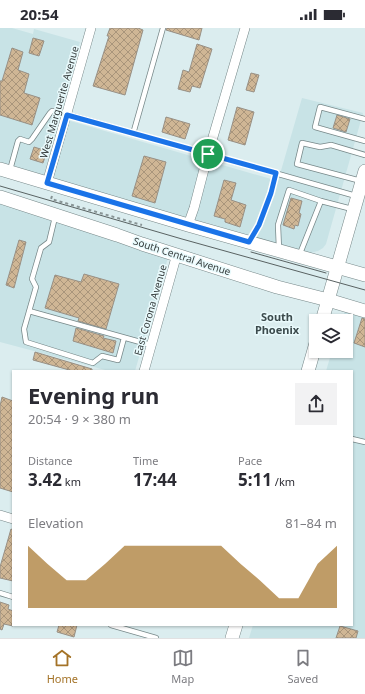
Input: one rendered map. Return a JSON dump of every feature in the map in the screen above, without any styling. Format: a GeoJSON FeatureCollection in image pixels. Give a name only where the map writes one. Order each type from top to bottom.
{"type":"FeatureCollection","features":[{"type":"Feature","properties":{"kind":"main road"},"geometry":{"type":"LineString","coordinates":[[5,171],[365,275]]}},
{"type":"Feature","properties":{"kind":"main road"},"geometry":{"type":"LineString","coordinates":[[324,314],[362,186]]}},
{"type":"Feature","properties":{"kind":"main road","name":"South Central Avenue"},"geometry":{"type":"LineString","coordinates":[[0,197],[276,287],[365,311]]}},
{"type":"Feature","properties":{"kind":"main road"},"geometry":{"type":"LineString","coordinates":[[308,370],[312,358]]}},
{"type":"Feature","properties":{"kind":"main road"},"geometry":{"type":"LineString","coordinates":[[232,638],[236,626]]}},
{"type":"Feature","properties":{"kind":"street","name":"West Marguerite Avenue"},"geometry":{"type":"LineString","coordinates":[[47,183],[91,28]]}},
{"type":"Feature","properties":{"kind":"street"},"geometry":{"type":"LineString","coordinates":[[188,225],[245,28]]}},
{"type":"Feature","properties":{"kind":"street","name":"East Corona Avenue"},"geometry":{"type":"LineString","coordinates":[[144,370],[178,255]]}},
{"type":"Feature","properties":{"kind":"street"},"geometry":{"type":"LineString","coordinates":[[0,515],[12,519]]}},
{"type":"Feature","properties":{"kind":"lane"},"geometry":{"type":"LineString","coordinates":[[133,134],[163,28]]}},
{"type":"Feature","properties":{"kind":"lane"},"geometry":{"type":"LineString","coordinates":[[365,119],[320,107],[315,127],[365,141]]}},
{"type":"Feature","properties":{"kind":"lane"},"geometry":{"type":"LineString","coordinates":[[5,171],[19,140],[29,142],[46,118],[52,111],[55,111],[276,173],[362,186]]}},
{"type":"Feature","properties":{"kind":"lane"},"geometry":{"type":"LineString","coordinates":[[362,186],[297,164],[302,143],[320,147],[331,145],[365,155]]}},
{"type":"Feature","properties":{"kind":"lane"},"geometry":{"type":"LineString","coordinates":[[249,242],[259,225],[271,193],[276,173]]}},
{"type":"Feature","properties":{"kind":"lane"},"geometry":{"type":"LineString","coordinates":[[278,250],[278,225],[289,190],[321,202],[354,210]]}},
{"type":"Feature","properties":{"kind":"lane"},"geometry":{"type":"LineString","coordinates":[[298,256],[321,202]]}},
{"type":"Feature","properties":{"kind":"lane"},"geometry":{"type":"LineString","coordinates":[[56,216],[49,242],[41,248],[32,279],[36,287],[24,329],[26,342],[93,363],[102,356],[118,360],[124,338]]}},
{"type":"Feature","properties":{"kind":"lane"},"geometry":{"type":"LineString","coordinates":[[29,311],[151,345]]}},
{"type":"Feature","properties":{"kind":"lane"},"geometry":{"type":"LineString","coordinates":[[353,439],[365,442]]}},
{"type":"Feature","properties":{"kind":"lane"},"geometry":{"type":"LineString","coordinates":[[0,593],[12,596]]}},
{"type":"Feature","properties":{"kind":"lane"},"geometry":{"type":"LineString","coordinates":[[114,626],[156,638]]}},
{"type":"Feature","properties":{"kind":"shaded area"},"geometry":{"type":"Polygon","coordinates":[[[0,28],[12,28],[33,34],[34,29],[80,42],[60,118],[278,181],[302,98],[363,113],[326,244],[318,251],[310,253],[0,163],[0,28]]]}},
{"type":"Feature","properties":{"kind":"shaded area"},"geometry":{"type":"Polygon","coordinates":[[[0,201],[169,254],[135,370],[105,370],[0,342],[0,201]]]}},
{"type":"Feature","properties":{"kind":"shaded area"},"geometry":{"type":"Polygon","coordinates":[[[365,306],[365,638],[249,638],[253,626],[353,626],[353,370],[326,370],[330,358],[353,358],[353,314],[344,314],[348,307],[365,306]]]}},
{"type":"Feature","properties":{"kind":"building"},"geometry":{"type":"Polygon","coordinates":[[[110,28],[138,28],[143,30],[125,95],[93,86],[109,36],[107,36],[110,28]]]}},
{"type":"Feature","properties":{"kind":"building"},"geometry":{"type":"Polygon","coordinates":[[[167,28],[202,28],[199,40],[166,30],[167,28]]]}},
{"type":"Feature","properties":{"kind":"building"},"geometry":{"type":"Polygon","coordinates":[[[33,38],[44,41],[39,56],[29,53],[33,38]]]}},
{"type":"Feature","properties":{"kind":"building"},"geometry":{"type":"Polygon","coordinates":[[[197,44],[212,49],[200,88],[192,86],[190,92],[178,89],[183,70],[189,72],[197,44]]]}},
{"type":"Feature","properties":{"kind":"building"},"geometry":{"type":"Polygon","coordinates":[[[12,48],[23,52],[18,70],[29,74],[24,93],[40,98],[32,125],[0,115],[0,81],[2,81],[12,48]]]}},
{"type":"Feature","properties":{"kind":"building"},"geometry":{"type":"Polygon","coordinates":[[[251,73],[259,75],[254,92],[246,90],[251,73]]]}},
{"type":"Feature","properties":{"kind":"building"},"geometry":{"type":"Polygon","coordinates":[[[237,107],[254,112],[245,145],[228,140],[237,107]]]}},
{"type":"Feature","properties":{"kind":"building"},"geometry":{"type":"Polygon","coordinates":[[[337,115],[350,119],[346,132],[333,128],[337,115]]]}},
{"type":"Feature","properties":{"kind":"building"},"geometry":{"type":"Polygon","coordinates":[[[166,117],[190,124],[185,139],[162,132],[166,117]]]}},
{"type":"Feature","properties":{"kind":"building"},"geometry":{"type":"Polygon","coordinates":[[[34,147],[47,151],[43,163],[30,159],[34,147]]]}},
{"type":"Feature","properties":{"kind":"building"},"geometry":{"type":"Polygon","coordinates":[[[144,156],[166,162],[155,203],[132,196],[144,156]]]}},
{"type":"Feature","properties":{"kind":"building"},"geometry":{"type":"Polygon","coordinates":[[[224,180],[236,183],[231,200],[246,205],[240,227],[225,222],[225,219],[214,216],[224,180]]]}},
{"type":"Feature","properties":{"kind":"building"},"geometry":{"type":"Polygon","coordinates":[[[291,198],[302,201],[298,226],[295,225],[294,229],[283,225],[291,198]]]}},
{"type":"Feature","properties":{"kind":"building"},"geometry":{"type":"Polygon","coordinates":[[[19,240],[26,242],[14,288],[6,285],[19,240]]]}},
{"type":"Feature","properties":{"kind":"building"},"geometry":{"type":"Polygon","coordinates":[[[84,274],[119,284],[106,329],[78,321],[79,318],[45,308],[55,275],[81,282],[84,274]]]}},
{"type":"Feature","properties":{"kind":"building"},"geometry":{"type":"Polygon","coordinates":[[[362,318],[365,319],[365,347],[354,343],[362,318]]]}},
{"type":"Feature","properties":{"kind":"building"},"geometry":{"type":"Polygon","coordinates":[[[76,328],[116,341],[113,353],[73,341],[76,328]]]}},
{"type":"Feature","properties":{"kind":"building"},"geometry":{"type":"Polygon","coordinates":[[[35,352],[92,370],[69,370],[33,360],[35,352]]]}},
{"type":"Feature","properties":{"kind":"building"},"geometry":{"type":"Polygon","coordinates":[[[2,397],[12,401],[12,492],[0,488],[0,406],[2,397]]]}},
{"type":"Feature","properties":{"kind":"building"},"geometry":{"type":"Polygon","coordinates":[[[11,529],[12,581],[0,578],[0,567],[11,529]]]}},
{"type":"Feature","properties":{"kind":"building"},"geometry":{"type":"Polygon","coordinates":[[[0,602],[9,605],[8,609],[12,611],[12,626],[4,624],[2,630],[0,629],[0,602]]]}},
{"type":"Feature","properties":{"kind":"building"},"geometry":{"type":"Polygon","coordinates":[[[59,626],[77,626],[74,637],[57,632],[59,626]]]}},
{"type":"Feature","properties":{"kind":"building"},"geometry":{"type":"Polygon","coordinates":[[[340,626],[358,631],[356,638],[336,638],[340,626]]]}},
{"type":"Feature","properties":{"kind":"tram line"},"geometry":{"type":"LineString","coordinates":[[0,186],[365,290]]}},
{"type":"Feature","properties":{"kind":"tram line"},"geometry":{"type":"LineString","coordinates":[[251,252],[326,273]]}},
{"type":"Feature","properties":{"kind":"district","name":"South Phoenix"},"geometry":{"type":"Point","coordinates":[277,322]}},
{"type":"Feature","properties":{"kind":"route"},"geometry":{"type":"LineString","coordinates":[[67,115],[208,154],[276,173],[271,193],[259,225],[249,242],[47,183],[67,115]]}}]}
